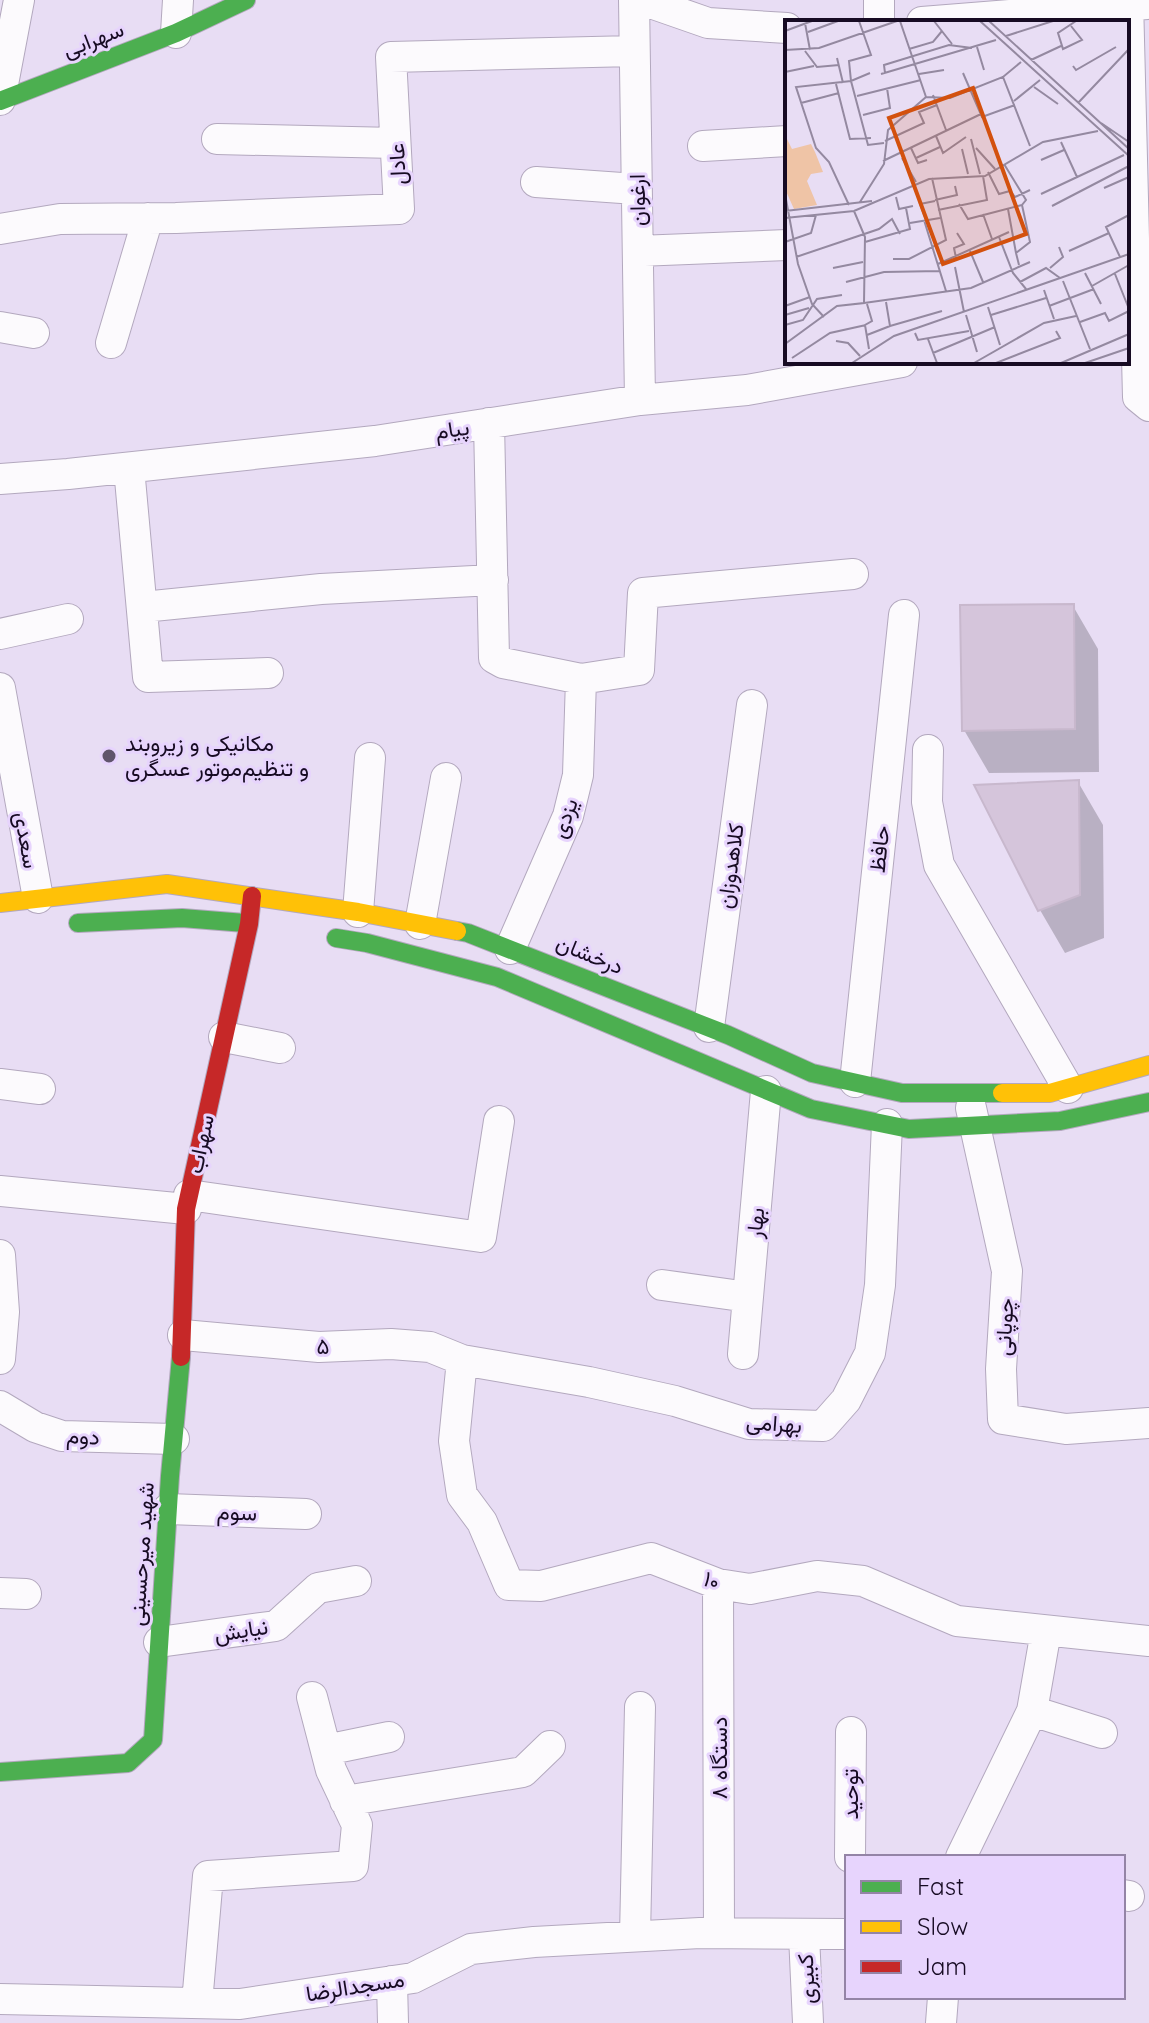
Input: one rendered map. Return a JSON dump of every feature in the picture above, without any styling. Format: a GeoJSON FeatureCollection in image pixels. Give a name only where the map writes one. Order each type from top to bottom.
{"type":"FeatureCollection","features":[{"type":"Feature","properties":{"kind":"main road","name":"سهرابی"},"geometry":{"type":"LineString","coordinates":[[0,101],[176,33],[246,0]]}},
{"type":"Feature","properties":{"kind":"main road","name":"درخشان"},"geometry":{"type":"LineString","coordinates":[[0,903],[167,884],[358,912],[468,933],[709,1027],[812,1073],[902,1093],[1050,1093],[1149,1065]]}},
{"type":"Feature","properties":{"kind":"main road","name":"سهراب"},"geometry":{"type":"LineString","coordinates":[[188,1202],[224,1037],[256,925],[252,896]]}},
{"type":"Feature","properties":{"kind":"main road"},"geometry":{"type":"LineString","coordinates":[[61,925],[152,918],[212,918],[256,925]]}},
{"type":"Feature","properties":{"kind":"main road"},"geometry":{"type":"LineString","coordinates":[[323,936],[367,943],[497,977],[811,1109],[909,1129],[1060,1121],[1149,1102]]}},
{"type":"Feature","properties":{"kind":"main road","name":"شهید میرحسینی"},"geometry":{"type":"LineString","coordinates":[[0,1772],[128,1763],[153,1740],[183,1335],[188,1202]]}},
{"type":"Feature","properties":{"kind":"street"},"geometry":{"type":"LineString","coordinates":[[0,101],[19,0]]}},
{"type":"Feature","properties":{"kind":"street"},"geometry":{"type":"LineString","coordinates":[[176,33],[178,0]]}},
{"type":"Feature","properties":{"kind":"street","name":"ارغوان"},"geometry":{"type":"LineString","coordinates":[[634,0],[640,400]]}},
{"type":"Feature","properties":{"kind":"street"},"geometry":{"type":"LineString","coordinates":[[642,0],[708,23],[740,12],[785,27]]}},
{"type":"Feature","properties":{"kind":"street"},"geometry":{"type":"LineString","coordinates":[[934,20],[1008,8],[1135,3],[1132,352],[1143,402]]}},
{"type":"Feature","properties":{"kind":"street","name":"عادل"},"geometry":{"type":"LineString","coordinates":[[0,229],[60,219],[399,209],[391,57],[634,51]]}},
{"type":"Feature","properties":{"kind":"street"},"geometry":{"type":"LineString","coordinates":[[217,139],[395,143]]}},
{"type":"Feature","properties":{"kind":"street"},"geometry":{"type":"LineString","coordinates":[[703,146],[785,141]]}},
{"type":"Feature","properties":{"kind":"street"},"geometry":{"type":"LineString","coordinates":[[536,182],[636,189]]}},
{"type":"Feature","properties":{"kind":"street"},"geometry":{"type":"LineString","coordinates":[[111,343],[148,218]]}},
{"type":"Feature","properties":{"kind":"street"},"geometry":{"type":"LineString","coordinates":[[638,251],[785,245]]}},
{"type":"Feature","properties":{"kind":"street"},"geometry":{"type":"LineString","coordinates":[[0,327],[34,333]]}},
{"type":"Feature","properties":{"kind":"street","name":"پیام"},"geometry":{"type":"LineString","coordinates":[[0,479],[375,441],[640,400],[747,390],[891,364]]}},
{"type":"Feature","properties":{"kind":"street"},"geometry":{"type":"LineString","coordinates":[[489,423],[494,658],[503,663],[581,679],[639,670],[643,593],[853,574]]}},
{"type":"Feature","properties":{"kind":"street"},"geometry":{"type":"LineString","coordinates":[[129,468],[148,677],[268,673]]}},
{"type":"Feature","properties":{"kind":"street"},"geometry":{"type":"LineString","coordinates":[[143,607],[321,589],[493,580]]}},
{"type":"Feature","properties":{"kind":"street","name":"حافظ"},"geometry":{"type":"LineString","coordinates":[[855,1082],[904,615]]}},
{"type":"Feature","properties":{"kind":"street"},"geometry":{"type":"LineString","coordinates":[[0,634],[68,619]]}},
{"type":"Feature","properties":{"kind":"street","name":"یزدی"},"geometry":{"type":"LineString","coordinates":[[510,949],[568,816],[578,775],[581,679]]}},
{"type":"Feature","properties":{"kind":"street","name":"سعدی"},"geometry":{"type":"LineString","coordinates":[[1,704],[38,898]]}},
{"type":"Feature","properties":{"kind":"street","name":"کلاهدوزان"},"geometry":{"type":"LineString","coordinates":[[709,1027],[752,705]]}},
{"type":"Feature","properties":{"kind":"street"},"geometry":{"type":"LineString","coordinates":[[928,750],[927,802],[939,865],[1068,1088]]}},
{"type":"Feature","properties":{"kind":"street"},"geometry":{"type":"LineString","coordinates":[[358,912],[370,758]]}},
{"type":"Feature","properties":{"kind":"street"},"geometry":{"type":"LineString","coordinates":[[420,924],[446,778]]}},
{"type":"Feature","properties":{"kind":"street"},"geometry":{"type":"LineString","coordinates":[[224,1037],[280,1048]]}},
{"type":"Feature","properties":{"kind":"street"},"geometry":{"type":"LineString","coordinates":[[0,1084],[40,1089]]}},
{"type":"Feature","properties":{"kind":"street","name":"بهار"},"geometry":{"type":"LineString","coordinates":[[743,1354],[766,1091]]}},
{"type":"Feature","properties":{"kind":"street","name":"چوپانی"},"geometry":{"type":"LineString","coordinates":[[968,1093],[1007,1271],[1001,1369],[1003,1419],[1066,1429],[1149,1423]]}},
{"type":"Feature","properties":{"kind":"street"},"geometry":{"type":"LineString","coordinates":[[0,1191],[188,1202],[481,1237],[499,1121]]}},
{"type":"Feature","properties":{"kind":"street","name":"بهرامی"},"geometry":{"type":"LineString","coordinates":[[462,1360],[661,1398],[749,1424],[823,1426],[846,1400],[870,1353],[880,1285],[887,1124]]}},
{"type":"Feature","properties":{"kind":"street"},"geometry":{"type":"LineString","coordinates":[[0,1255],[4,1312],[0,1359]]}},
{"type":"Feature","properties":{"kind":"street"},"geometry":{"type":"LineString","coordinates":[[662,1285],[748,1297]]}},
{"type":"Feature","properties":{"kind":"street","name":"۵"},"geometry":{"type":"LineString","coordinates":[[183,1335],[319,1347],[391,1344],[430,1347],[462,1360]]}},
{"type":"Feature","properties":{"kind":"street","name":"۱۰"},"geometry":{"type":"LineString","coordinates":[[462,1360],[454,1441],[462,1495],[482,1522],[509,1585],[541,1586],[651,1558],[718,1584],[750,1589],[817,1576],[863,1581],[957,1621],[1149,1641]]}},
{"type":"Feature","properties":{"kind":"street","name":"دوم"},"geometry":{"type":"LineString","coordinates":[[0,1406],[35,1427],[62,1436],[174,1439]]}},
{"type":"Feature","properties":{"kind":"street","name":"سوم"},"geometry":{"type":"LineString","coordinates":[[168,1509],[306,1514]]}},
{"type":"Feature","properties":{"kind":"street","name":"نیایش"},"geometry":{"type":"LineString","coordinates":[[159,1642],[276,1626],[318,1588],[356,1581]]}},
{"type":"Feature","properties":{"kind":"street","name":"۸ دستگاه"},"geometry":{"type":"LineString","coordinates":[[718,1584],[719,1933]]}},
{"type":"Feature","properties":{"kind":"street"},"geometry":{"type":"LineString","coordinates":[[962,1855],[1032,1711],[1046,1631]]}},
{"type":"Feature","properties":{"kind":"street"},"geometry":{"type":"LineString","coordinates":[[197,2003],[208,1876],[353,1866],[357,1825],[331,1770],[312,1697]]}},
{"type":"Feature","properties":{"kind":"street"},"geometry":{"type":"LineString","coordinates":[[635,1936],[640,1707]]}},
{"type":"Feature","properties":{"kind":"street"},"geometry":{"type":"LineString","coordinates":[[1032,1711],[1102,1733]]}},
{"type":"Feature","properties":{"kind":"street","name":"توحید"},"geometry":{"type":"LineString","coordinates":[[850,1855],[851,1732]]}},
{"type":"Feature","properties":{"kind":"street"},"geometry":{"type":"LineString","coordinates":[[326,1750],[389,1737]]}},
{"type":"Feature","properties":{"kind":"street"},"geometry":{"type":"LineString","coordinates":[[345,1801],[523,1772],[550,1746]]}},
{"type":"Feature","properties":{"kind":"street","name":"مسجدالرضا"},"geometry":{"type":"LineString","coordinates":[[0,1999],[240,2004],[413,1978],[471,1949],[635,1936],[845,1934]]}},
{"type":"Feature","properties":{"kind":"street","name":"کبیری"},"geometry":{"type":"LineString","coordinates":[[804,1935],[808,2023]]}},
{"type":"Feature","properties":{"kind":"street"},"geometry":{"type":"LineString","coordinates":[[392,1981],[393,2023]]}},
{"type":"Feature","properties":{"kind":"street"},"geometry":{"type":"LineString","coordinates":[[941,2023],[943,1999]]}},
{"type":"Feature","properties":{"kind":"building"},"geometry":{"type":"Polygon","coordinates":[[[1074,604],[1075,729],[962,731],[960,605],[1074,604]]]}},
{"type":"Feature","properties":{"kind":"building"},"geometry":{"type":"Polygon","coordinates":[[[1079,780],[1080,895],[1038,911],[974,785],[1079,780]]]}},
{"type":"Feature","properties":{"kind":"traffic: fast"},"geometry":{"type":"LineString","coordinates":[[0,101],[176,33],[246,0]]}},
{"type":"Feature","properties":{"kind":"traffic: fast"},"geometry":{"type":"LineString","coordinates":[[78,923],[182,918],[245,923]]}},
{"type":"Feature","properties":{"kind":"traffic: fast"},"geometry":{"type":"LineString","coordinates":[[457,931],[728,1035],[812,1073],[902,1093],[1002,1093]]}},
{"type":"Feature","properties":{"kind":"traffic: fast"},"geometry":{"type":"LineString","coordinates":[[336,938],[367,943],[497,977],[811,1109],[909,1129],[1060,1121],[1149,1102]]}},
{"type":"Feature","properties":{"kind":"traffic: fast"},"geometry":{"type":"LineString","coordinates":[[0,1772],[128,1763],[153,1740],[181,1357]]}},
{"type":"Feature","properties":{"kind":"traffic: slow"},"geometry":{"type":"LineString","coordinates":[[0,903],[167,884],[358,912],[457,931]]}},
{"type":"Feature","properties":{"kind":"traffic: slow"},"geometry":{"type":"LineString","coordinates":[[1002,1093],[1050,1093],[1149,1065]]}},
{"type":"Feature","properties":{"kind":"traffic: jam"},"geometry":{"type":"LineString","coordinates":[[181,1357],[186,1209],[249,924],[252,896]]}},
{"type":"Feature","properties":{"kind":"place","name":"مکانیکی و زیروبند و تنظیم‌موتور عسگری"},"geometry":{"type":"Point","coordinates":[109,756]}}]}
